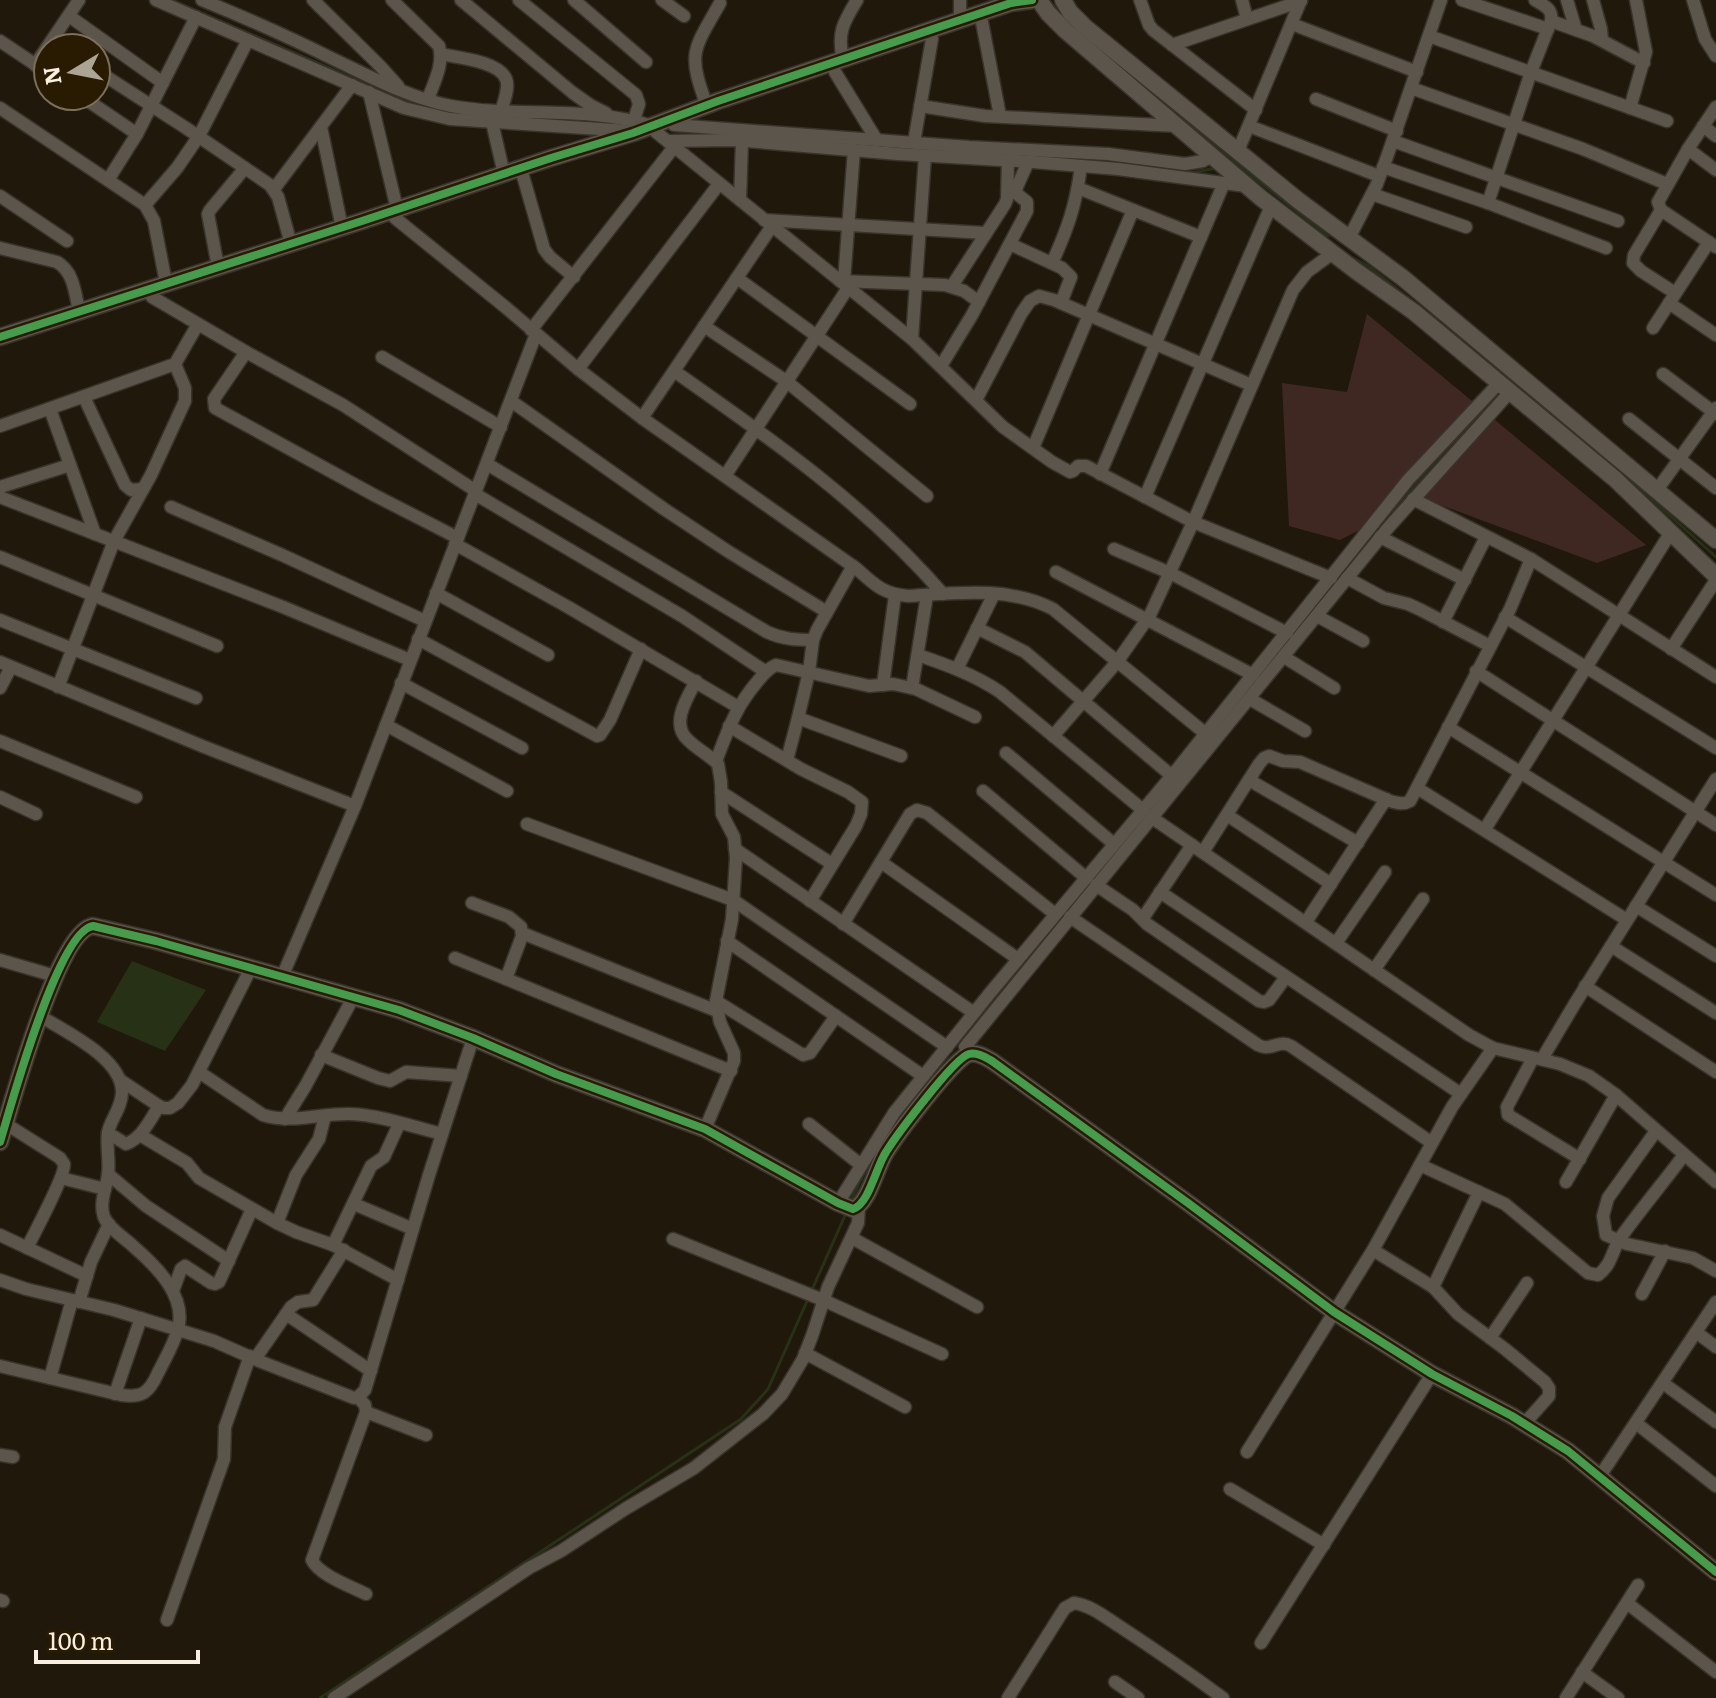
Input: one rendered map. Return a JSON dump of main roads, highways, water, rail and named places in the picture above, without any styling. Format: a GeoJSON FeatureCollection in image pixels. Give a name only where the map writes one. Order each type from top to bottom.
{"type":"FeatureCollection","features":[{"type":"Feature","properties":{"kind":"waterway"},"geometry":{"type":"LineString","coordinates":[[172,0],[415,105]]}},
{"type":"Feature","properties":{"kind":"waterway"},"geometry":{"type":"LineString","coordinates":[[1053,5],[1061,15]]}},
{"type":"Feature","properties":{"kind":"waterway"},"geometry":{"type":"LineString","coordinates":[[1102,51],[1328,236]]}},
{"type":"Feature","properties":{"kind":"waterway"},"geometry":{"type":"LineString","coordinates":[[1159,167],[1175,171]]}},
{"type":"Feature","properties":{"kind":"waterway"},"geometry":{"type":"LineString","coordinates":[[1191,173],[1216,168]]}},
{"type":"Feature","properties":{"kind":"waterway"},"geometry":{"type":"LineString","coordinates":[[1353,258],[1368,266],[1417,305]]}},
{"type":"Feature","properties":{"kind":"waterway"},"geometry":{"type":"LineString","coordinates":[[1430,315],[1641,490],[1716,557]]}},
{"type":"Feature","properties":{"kind":"waterway"},"geometry":{"type":"LineString","coordinates":[[1398,503],[1451,444]]}},
{"type":"Feature","properties":{"kind":"waterway"},"geometry":{"type":"LineString","coordinates":[[958,1042],[1086,888]]}},
{"type":"Feature","properties":{"kind":"waterway"},"geometry":{"type":"LineString","coordinates":[[851,1200],[865,1171]]}},
{"type":"Feature","properties":{"kind":"waterway"},"geometry":{"type":"LineString","coordinates":[[811,1292],[847,1211]]}},
{"type":"Feature","properties":{"kind":"waterway"},"geometry":{"type":"LineString","coordinates":[[320,1698],[741,1419],[768,1389],[808,1299]]}}]}
